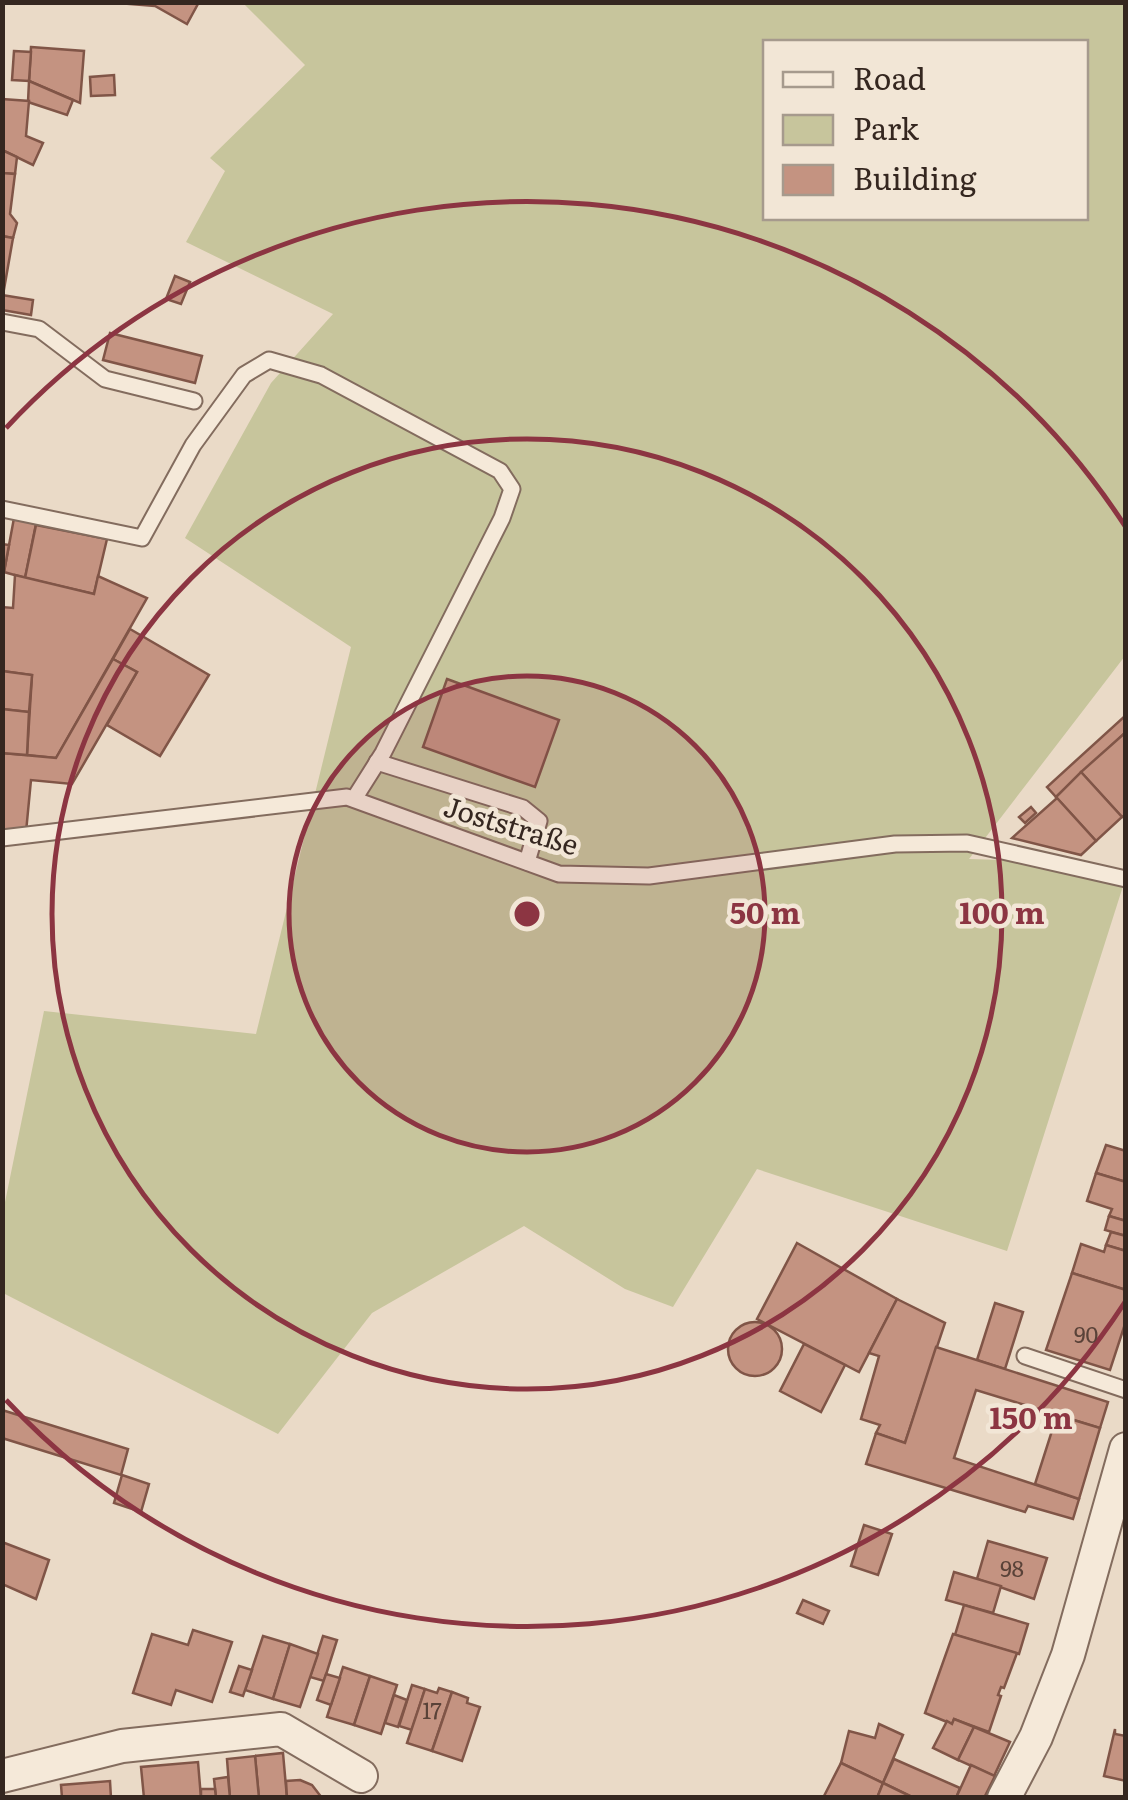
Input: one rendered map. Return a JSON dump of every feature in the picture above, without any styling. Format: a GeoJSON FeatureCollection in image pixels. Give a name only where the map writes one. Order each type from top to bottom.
{"type":"FeatureCollection","features":[{"type":"Feature","properties":{"kind":"street"},"geometry":{"type":"LineString","coordinates":[[1004,1798],[1036,1738],[1068,1655],[1126,1449]]}},
{"type":"Feature","properties":{"kind":"street"},"geometry":{"type":"LineString","coordinates":[[2,1776],[122,1746],[281,1730],[361,1776]]}},
{"type":"Feature","properties":{"kind":"lane"},"geometry":{"type":"LineString","coordinates":[[2,322],[39,329],[105,379],[194,401]]}},
{"type":"Feature","properties":{"kind":"lane"},"geometry":{"type":"LineString","coordinates":[[2,509],[142,538],[203,431],[244,374],[269,360],[322,375],[500,470],[512,489],[502,518],[354,800]]}},
{"type":"Feature","properties":{"kind":"lane"},"geometry":{"type":"LineString","coordinates":[[377,762],[523,808],[538,822],[527,862]]}},
{"type":"Feature","properties":{"kind":"lane","name":"Joststraße"},"geometry":{"type":"LineString","coordinates":[[2,838],[347,797],[559,874],[649,876],[895,844],[967,843],[1126,879]]}},
{"type":"Feature","properties":{"kind":"lane"},"geometry":{"type":"LineString","coordinates":[[1025,1356],[1126,1390]]}},
{"type":"Feature","properties":{"kind":"green space"},"geometry":{"type":"Polygon","coordinates":[[[243,3],[1125,3],[1125,656],[969,859],[1002,860],[1124,883],[1007,1251],[757,1169],[673,1307],[625,1289],[524,1226],[372,1313],[278,1434],[3,1293],[3,1212],[44,1011],[256,1034],[351,647],[185,538],[271,383],[333,314],[186,242],[225,171],[210,158],[305,65],[243,3]]]}},
{"type":"Feature","properties":{"kind":"building"},"geometry":{"type":"Polygon","coordinates":[[[105,2],[199,2],[187,24],[155,6],[105,2]]]}},
{"type":"Feature","properties":{"kind":"building"},"geometry":{"type":"Polygon","coordinates":[[[31,47],[84,51],[80,103],[29,81],[31,47]]]}},
{"type":"Feature","properties":{"kind":"building"},"geometry":{"type":"Polygon","coordinates":[[[14,51],[31,52],[29,81],[12,80],[14,51]]]}},
{"type":"Feature","properties":{"kind":"building"},"geometry":{"type":"Polygon","coordinates":[[[114,75],[115,95],[91,96],[90,77],[114,75]]]}},
{"type":"Feature","properties":{"kind":"building"},"geometry":{"type":"Polygon","coordinates":[[[29,81],[73,100],[67,115],[28,102],[29,81]]]}},
{"type":"Feature","properties":{"kind":"building"},"geometry":{"type":"Polygon","coordinates":[[[2,99],[29,101],[26,136],[43,143],[33,165],[2,150],[2,99]]]}},
{"type":"Feature","properties":{"kind":"building"},"geometry":{"type":"Polygon","coordinates":[[[2,150],[17,157],[15,174],[2,173],[2,150]]]}},
{"type":"Feature","properties":{"kind":"building"},"geometry":{"type":"Polygon","coordinates":[[[2,173],[15,174],[10,214],[17,223],[13,238],[2,236],[2,173]]]}},
{"type":"Feature","properties":{"kind":"building"},"geometry":{"type":"Polygon","coordinates":[[[2,236],[13,238],[3,295],[2,295],[2,236]]]}},
{"type":"Feature","properties":{"kind":"building"},"geometry":{"type":"Polygon","coordinates":[[[175,276],[190,282],[181,304],[166,299],[175,276]]]}},
{"type":"Feature","properties":{"kind":"building"},"geometry":{"type":"Polygon","coordinates":[[[2,295],[33,300],[31,315],[2,310],[2,295]]]}},
{"type":"Feature","properties":{"kind":"building"},"geometry":{"type":"Polygon","coordinates":[[[110,333],[202,356],[195,383],[103,360],[110,333]]]}},
{"type":"Feature","properties":{"kind":"building"},"geometry":{"type":"Polygon","coordinates":[[[14,518],[36,524],[25,578],[4,572],[14,518]]]}},
{"type":"Feature","properties":{"kind":"building"},"geometry":{"type":"Polygon","coordinates":[[[36,525],[107,539],[94,594],[25,578],[36,525]]]}},
{"type":"Feature","properties":{"kind":"building"},"geometry":{"type":"Polygon","coordinates":[[[2,544],[9,545],[4,572],[2,572],[2,544]]]}},
{"type":"Feature","properties":{"kind":"building"},"geometry":{"type":"Polygon","coordinates":[[[15,575],[94,594],[98,576],[147,598],[56,758],[27,755],[32,675],[2,671],[2,607],[13,608],[15,575]]]}},
{"type":"Feature","properties":{"kind":"building"},"geometry":{"type":"Polygon","coordinates":[[[130,629],[209,675],[160,756],[107,725],[137,672],[113,659],[130,629]]]}},
{"type":"Feature","properties":{"kind":"building"},"geometry":{"type":"Polygon","coordinates":[[[113,659],[137,672],[72,784],[31,780],[26,832],[2,832],[2,753],[56,758],[113,659]]]}},
{"type":"Feature","properties":{"kind":"building"},"geometry":{"type":"Polygon","coordinates":[[[2,671],[32,675],[29,712],[2,709],[2,671]]]}},
{"type":"Feature","properties":{"kind":"building"},"geometry":{"type":"Polygon","coordinates":[[[447,679],[559,720],[535,787],[423,747],[447,679]]]}},
{"type":"Feature","properties":{"kind":"building"},"geometry":{"type":"Polygon","coordinates":[[[2,709],[29,712],[27,755],[2,753],[2,709]]]}},
{"type":"Feature","properties":{"kind":"building"},"geometry":{"type":"Polygon","coordinates":[[[1126,715],[1126,732],[1056,797],[1047,787],[1126,715]]]}},
{"type":"Feature","properties":{"kind":"building"},"geometry":{"type":"Polygon","coordinates":[[[1126,732],[1126,814],[1122,817],[1081,772],[1126,732]]]}},
{"type":"Feature","properties":{"kind":"building"},"geometry":{"type":"Polygon","coordinates":[[[1081,772],[1122,817],[1096,841],[1056,797],[1081,772]]]}},
{"type":"Feature","properties":{"kind":"building"},"geometry":{"type":"Polygon","coordinates":[[[1057,798],[1096,841],[1081,855],[1012,838],[1057,798]]]}},
{"type":"Feature","properties":{"kind":"building"},"geometry":{"type":"Polygon","coordinates":[[[1031,807],[1036,813],[1025,823],[1019,817],[1031,807]]]}},
{"type":"Feature","properties":{"kind":"building"},"geometry":{"type":"Polygon","coordinates":[[[1106,1145],[1126,1151],[1126,1182],[1096,1173],[1106,1145]]]}},
{"type":"Feature","properties":{"kind":"building"},"geometry":{"type":"Polygon","coordinates":[[[1096,1173],[1126,1182],[1126,1221],[1109,1216],[1112,1209],[1087,1201],[1096,1173]]]}},
{"type":"Feature","properties":{"kind":"building"},"geometry":{"type":"Polygon","coordinates":[[[1109,1216],[1126,1221],[1126,1236],[1105,1230],[1109,1216]]]}},
{"type":"Feature","properties":{"kind":"building"},"geometry":{"type":"Polygon","coordinates":[[[1111,1232],[1126,1236],[1126,1251],[1106,1245],[1111,1232]]]}},
{"type":"Feature","properties":{"kind":"building"},"geometry":{"type":"Polygon","coordinates":[[[797,1243],[897,1299],[859,1372],[757,1319],[797,1243]]]}},
{"type":"Feature","properties":{"kind":"building"},"geometry":{"type":"Polygon","coordinates":[[[1081,1244],[1104,1252],[1106,1245],[1126,1251],[1126,1290],[1072,1273],[1081,1244]]]}},
{"type":"Feature","properties":{"kind":"building"},"geometry":{"type":"Polygon","coordinates":[[[1072,1273],[1126,1290],[1126,1321],[1110,1370],[1046,1350],[1072,1273]]]}},
{"type":"Feature","properties":{"kind":"building"},"geometry":{"type":"Polygon","coordinates":[[[897,1299],[945,1323],[905,1443],[876,1433],[880,1425],[861,1419],[879,1356],[869,1353],[897,1299]]]}},
{"type":"Feature","properties":{"kind":"building"},"geometry":{"type":"Polygon","coordinates":[[[995,1303],[1023,1312],[1005,1369],[977,1360],[995,1303]]]}},
{"type":"Feature","properties":{"kind":"building"},"geometry":{"type":"Polygon","coordinates":[[[755,1322],[774,1330],[782,1349],[774,1368],[755,1376],[736,1368],[728,1349],[736,1330],[755,1322]]]}},
{"type":"Feature","properties":{"kind":"building"},"geometry":{"type":"Polygon","coordinates":[[[804,1344],[845,1365],[821,1412],[780,1391],[804,1344]]]}},
{"type":"Feature","properties":{"kind":"building"},"geometry":{"type":"Polygon","coordinates":[[[936,1347],[1108,1402],[1100,1428],[976,1390],[954,1458],[1079,1499],[1073,1519],[1028,1506],[1025,1512],[866,1464],[876,1433],[905,1443],[936,1347]]]}},
{"type":"Feature","properties":{"kind":"building"},"geometry":{"type":"Polygon","coordinates":[[[2,1410],[128,1449],[121,1475],[2,1438],[2,1410]]]}},
{"type":"Feature","properties":{"kind":"building"},"geometry":{"type":"Polygon","coordinates":[[[1057,1415],[1100,1428],[1079,1499],[1035,1484],[1057,1415]]]}},
{"type":"Feature","properties":{"kind":"building"},"geometry":{"type":"Polygon","coordinates":[[[122,1475],[149,1484],[141,1512],[114,1503],[122,1475]]]}},
{"type":"Feature","properties":{"kind":"building"},"geometry":{"type":"Polygon","coordinates":[[[864,1525],[892,1534],[878,1575],[851,1566],[864,1525]]]}},
{"type":"Feature","properties":{"kind":"building"},"geometry":{"type":"Polygon","coordinates":[[[988,1541],[1047,1558],[1034,1599],[977,1579],[988,1541]]]}},
{"type":"Feature","properties":{"kind":"building"},"geometry":{"type":"Polygon","coordinates":[[[2,1542],[49,1560],[36,1599],[2,1584],[2,1542]]]}},
{"type":"Feature","properties":{"kind":"building"},"geometry":{"type":"Polygon","coordinates":[[[954,1572],[1001,1586],[993,1613],[946,1600],[954,1572]]]}},
{"type":"Feature","properties":{"kind":"building"},"geometry":{"type":"Polygon","coordinates":[[[803,1600],[829,1611],[823,1624],[797,1613],[803,1600]]]}},
{"type":"Feature","properties":{"kind":"building"},"geometry":{"type":"Polygon","coordinates":[[[964,1605],[1028,1624],[1019,1654],[955,1635],[964,1605]]]}},
{"type":"Feature","properties":{"kind":"building"},"geometry":{"type":"Polygon","coordinates":[[[193,1630],[232,1642],[212,1702],[176,1690],[171,1705],[133,1693],[152,1634],[188,1645],[193,1630]]]}},
{"type":"Feature","properties":{"kind":"building"},"geometry":{"type":"Polygon","coordinates":[[[953,1634],[1017,1653],[998,1695],[1001,1696],[989,1732],[925,1713],[953,1634]]]}},
{"type":"Feature","properties":{"kind":"building"},"geometry":{"type":"Polygon","coordinates":[[[263,1636],[290,1644],[273,1699],[245,1690],[263,1636]]]}},
{"type":"Feature","properties":{"kind":"building"},"geometry":{"type":"Polygon","coordinates":[[[323,1636],[337,1640],[324,1681],[310,1677],[323,1636]]]}},
{"type":"Feature","properties":{"kind":"building"},"geometry":{"type":"Polygon","coordinates":[[[290,1644],[318,1654],[300,1707],[273,1699],[290,1644]]]}},
{"type":"Feature","properties":{"kind":"building"},"geometry":{"type":"Polygon","coordinates":[[[239,1666],[252,1670],[243,1696],[230,1692],[239,1666]]]}},
{"type":"Feature","properties":{"kind":"building"},"geometry":{"type":"Polygon","coordinates":[[[343,1667],[370,1676],[354,1725],[327,1717],[343,1667]]]}},
{"type":"Feature","properties":{"kind":"building"},"geometry":{"type":"Polygon","coordinates":[[[326,1674],[340,1678],[331,1705],[317,1700],[326,1674]]]}},
{"type":"Feature","properties":{"kind":"building"},"geometry":{"type":"Polygon","coordinates":[[[370,1676],[397,1685],[381,1734],[354,1725],[370,1676]]]}},
{"type":"Feature","properties":{"kind":"building"},"geometry":{"type":"Polygon","coordinates":[[[412,1685],[425,1689],[412,1730],[399,1726],[412,1685]]]}},
{"type":"Feature","properties":{"kind":"building"},"geometry":{"type":"Polygon","coordinates":[[[439,1688],[452,1692],[432,1751],[407,1743],[425,1689],[437,1693],[439,1688]]]}},
{"type":"Feature","properties":{"kind":"building"},"geometry":{"type":"Polygon","coordinates":[[[452,1692],[480,1707],[462,1761],[432,1751],[452,1692]]]}},
{"type":"Feature","properties":{"kind":"building"},"geometry":{"type":"Polygon","coordinates":[[[394,1695],[407,1700],[398,1727],[385,1723],[394,1695]]]}},
{"type":"Feature","properties":{"kind":"building"},"geometry":{"type":"Polygon","coordinates":[[[954,1719],[974,1727],[958,1760],[933,1748],[947,1721],[952,1724],[954,1719]]]}},
{"type":"Feature","properties":{"kind":"building"},"geometry":{"type":"Polygon","coordinates":[[[879,1724],[903,1735],[883,1783],[841,1763],[849,1731],[875,1738],[879,1724]]]}},
{"type":"Feature","properties":{"kind":"building"},"geometry":{"type":"Polygon","coordinates":[[[974,1727],[1010,1742],[994,1776],[958,1760],[974,1727]]]}},
{"type":"Feature","properties":{"kind":"building"},"geometry":{"type":"Polygon","coordinates":[[[1115,1729],[1115,1734],[1126,1736],[1126,1781],[1104,1776],[1115,1729]]]}},
{"type":"Feature","properties":{"kind":"building"},"geometry":{"type":"Polygon","coordinates":[[[283,1753],[287,1798],[259,1798],[255,1756],[283,1753]]]}},
{"type":"Feature","properties":{"kind":"building"},"geometry":{"type":"Polygon","coordinates":[[[255,1756],[259,1798],[230,1798],[227,1759],[255,1756]]]}},
{"type":"Feature","properties":{"kind":"building"},"geometry":{"type":"Polygon","coordinates":[[[894,1759],[960,1788],[956,1798],[914,1798],[883,1783],[894,1759]]]}},
{"type":"Feature","properties":{"kind":"building"},"geometry":{"type":"Polygon","coordinates":[[[198,1762],[201,1798],[144,1798],[141,1767],[198,1762]]]}},
{"type":"Feature","properties":{"kind":"building"},"geometry":{"type":"Polygon","coordinates":[[[841,1763],[883,1783],[877,1798],[823,1798],[841,1763]]]}},
{"type":"Feature","properties":{"kind":"building"},"geometry":{"type":"Polygon","coordinates":[[[971,1765],[995,1776],[984,1798],[956,1798],[971,1765]]]}},
{"type":"Feature","properties":{"kind":"building"},"geometry":{"type":"Polygon","coordinates":[[[228,1777],[230,1798],[216,1798],[214,1779],[228,1777]]]}},
{"type":"Feature","properties":{"kind":"building"},"geometry":{"type":"Polygon","coordinates":[[[300,1780],[312,1785],[322,1798],[287,1798],[286,1781],[300,1780]]]}},
{"type":"Feature","properties":{"kind":"building"},"geometry":{"type":"Polygon","coordinates":[[[110,1781],[111,1798],[62,1798],[61,1785],[110,1781]]]}},
{"type":"Feature","properties":{"kind":"building"},"geometry":{"type":"Polygon","coordinates":[[[883,1783],[914,1798],[877,1798],[883,1783]]]}},
{"type":"Feature","properties":{"kind":"building"},"geometry":{"type":"Polygon","coordinates":[[[201,1789],[215,1789],[216,1798],[201,1798],[201,1789]]]}}]}
